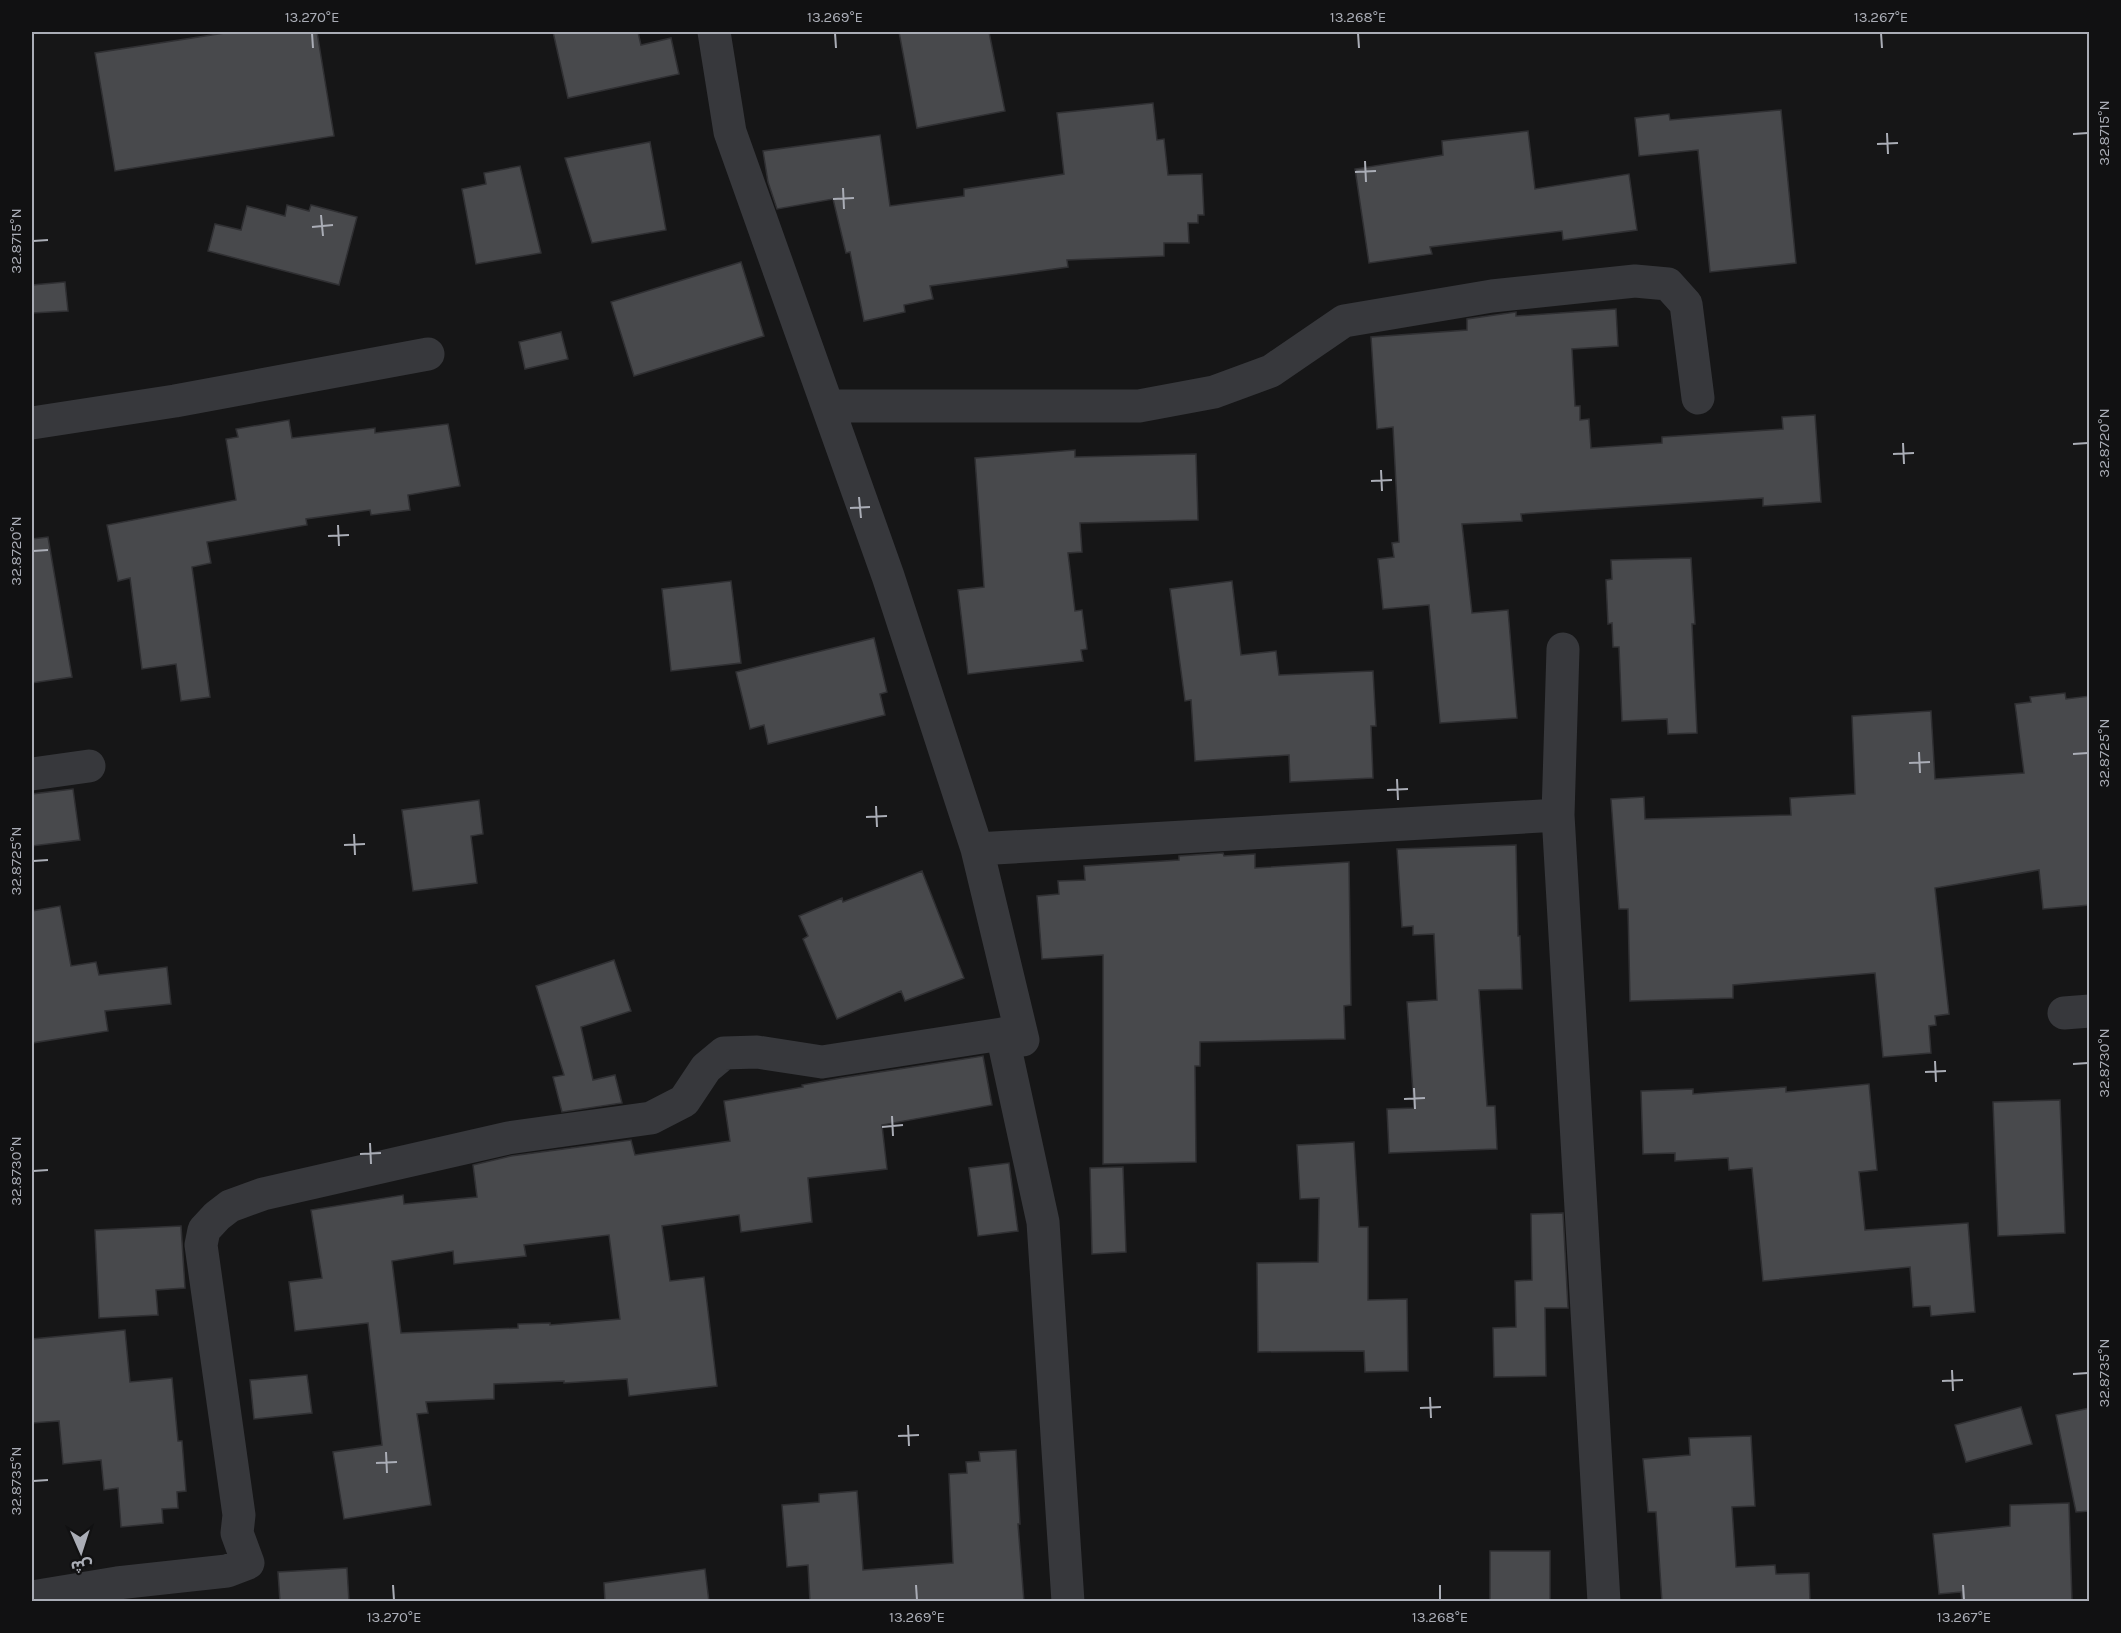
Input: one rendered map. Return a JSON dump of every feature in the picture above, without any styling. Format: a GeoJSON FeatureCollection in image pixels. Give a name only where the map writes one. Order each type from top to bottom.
{"type":"FeatureCollection","features":[{"type":"Feature","properties":{"kind":"street"},"geometry":{"type":"LineString","coordinates":[[32,1598],[81,1596],[117,1583],[227,1571],[248,1563],[237,1533],[239,1515],[201,1245],[204,1230],[230,1206],[263,1194],[508,1138],[651,1118],[684,1101],[706,1068],[724,1053],[757,1052],[822,1062],[1002,1034],[1023,1040],[977,849],[888,576],[730,132],[714,32]]}},
{"type":"Feature","properties":{"kind":"street"},"geometry":{"type":"LineString","coordinates":[[828,406],[1139,406],[1214,392],[1271,371],[1344,321],[1492,296],[1635,281],[1668,284],[1686,304],[1698,398]]}},
{"type":"Feature","properties":{"kind":"street"},"geometry":{"type":"LineString","coordinates":[[32,423],[175,401],[428,354]]}},
{"type":"Feature","properties":{"kind":"street"},"geometry":{"type":"LineString","coordinates":[[1563,649],[1558,815],[1604,1602]]}},
{"type":"Feature","properties":{"kind":"street"},"geometry":{"type":"LineString","coordinates":[[32,774],[89,766]]}},
{"type":"Feature","properties":{"kind":"street"},"geometry":{"type":"LineString","coordinates":[[977,849],[1558,815]]}},
{"type":"Feature","properties":{"kind":"street"},"geometry":{"type":"LineString","coordinates":[[1002,1034],[1043,1222],[1068,1602]]}},
{"type":"Feature","properties":{"kind":"building"},"geometry":{"type":"Polygon","coordinates":[[[231,32],[317,32],[334,136],[115,171],[95,53],[231,32]]]}},
{"type":"Feature","properties":{"kind":"building"},"geometry":{"type":"Polygon","coordinates":[[[553,32],[638,32],[641,45],[671,38],[679,74],[568,98],[553,32]]]}},
{"type":"Feature","properties":{"kind":"building"},"geometry":{"type":"Polygon","coordinates":[[[899,32],[989,32],[1005,111],[917,128],[899,32]]]}},
{"type":"Feature","properties":{"kind":"building"},"geometry":{"type":"Polygon","coordinates":[[[1153,103],[1157,140],[1164,139],[1168,175],[1202,174],[1204,215],[1198,215],[1198,223],[1188,223],[1189,243],[1164,243],[1164,256],[1067,260],[1068,267],[930,286],[933,299],[904,305],[905,312],[864,321],[850,252],[846,253],[833,199],[777,209],[768,182],[763,151],[880,135],[890,206],[964,196],[964,189],[1064,174],[1057,113],[1153,103]]]}},
{"type":"Feature","properties":{"kind":"building"},"geometry":{"type":"Polygon","coordinates":[[[1781,110],[1796,263],[1710,272],[1698,150],[1639,156],[1635,118],[1669,114],[1670,120],[1781,110]]]}},
{"type":"Feature","properties":{"kind":"building"},"geometry":{"type":"Polygon","coordinates":[[[1528,131],[1535,189],[1629,174],[1637,230],[1563,240],[1562,231],[1430,247],[1432,254],[1369,263],[1355,169],[1443,155],[1442,141],[1528,131]]]}},
{"type":"Feature","properties":{"kind":"building"},"geometry":{"type":"Polygon","coordinates":[[[650,142],[666,230],[592,243],[565,158],[650,142]]]}},
{"type":"Feature","properties":{"kind":"building"},"geometry":{"type":"Polygon","coordinates":[[[520,166],[541,253],[476,264],[462,189],[486,184],[484,173],[520,166]]]}},
{"type":"Feature","properties":{"kind":"building"},"geometry":{"type":"Polygon","coordinates":[[[287,205],[309,211],[311,205],[357,217],[339,285],[208,251],[215,224],[241,230],[247,206],[285,216],[287,205]]]}},
{"type":"Feature","properties":{"kind":"building"},"geometry":{"type":"Polygon","coordinates":[[[741,262],[764,336],[634,376],[611,302],[741,262]]]}},
{"type":"Feature","properties":{"kind":"building"},"geometry":{"type":"Polygon","coordinates":[[[65,282],[68,311],[32,313],[32,285],[65,282]]]}},
{"type":"Feature","properties":{"kind":"building"},"geometry":{"type":"Polygon","coordinates":[[[1616,309],[1618,346],[1572,349],[1575,406],[1580,406],[1580,420],[1589,419],[1591,448],[1662,443],[1662,437],[1783,429],[1782,417],[1815,415],[1821,502],[1763,506],[1763,498],[1521,514],[1522,521],[1462,524],[1472,613],[1508,610],[1517,718],[1440,723],[1429,605],[1383,609],[1378,559],[1394,557],[1392,543],[1399,542],[1393,427],[1377,429],[1371,337],[1467,330],[1467,319],[1516,312],[1516,316],[1616,309]]]}},
{"type":"Feature","properties":{"kind":"building"},"geometry":{"type":"Polygon","coordinates":[[[561,332],[568,359],[525,369],[519,342],[561,332]]]}},
{"type":"Feature","properties":{"kind":"building"},"geometry":{"type":"Polygon","coordinates":[[[289,420],[292,438],[375,428],[375,433],[448,424],[460,486],[408,495],[410,510],[371,515],[370,510],[306,519],[307,525],[207,542],[211,563],[192,567],[210,697],[181,701],[176,664],[142,669],[130,578],[118,581],[107,525],[236,500],[226,439],[238,437],[236,429],[289,420]]]}},
{"type":"Feature","properties":{"kind":"building"},"geometry":{"type":"Polygon","coordinates":[[[1075,450],[1075,457],[1196,454],[1198,520],[1080,523],[1082,552],[1068,553],[1075,611],[1082,610],[1087,649],[1081,650],[1083,661],[968,674],[958,590],[984,587],[975,458],[1075,450]]]}},
{"type":"Feature","properties":{"kind":"building"},"geometry":{"type":"Polygon","coordinates":[[[48,537],[72,677],[32,683],[32,539],[48,537]]]}},
{"type":"Feature","properties":{"kind":"building"},"geometry":{"type":"Polygon","coordinates":[[[1691,558],[1697,733],[1668,734],[1667,719],[1622,721],[1619,647],[1613,647],[1612,623],[1608,624],[1606,580],[1612,579],[1611,560],[1691,558]]]}},
{"type":"Feature","properties":{"kind":"building"},"geometry":{"type":"Polygon","coordinates":[[[731,581],[741,663],[671,671],[662,589],[731,581]]]}},
{"type":"Feature","properties":{"kind":"building"},"geometry":{"type":"Polygon","coordinates":[[[1232,581],[1241,655],[1276,651],[1279,675],[1373,671],[1376,726],[1371,726],[1373,778],[1290,782],[1289,755],[1195,761],[1191,700],[1185,701],[1170,589],[1232,581]]]}},
{"type":"Feature","properties":{"kind":"building"},"geometry":{"type":"Polygon","coordinates":[[[874,638],[887,692],[880,694],[885,715],[768,744],[764,725],[750,729],[736,672],[874,638]]]}},
{"type":"Feature","properties":{"kind":"building"},"geometry":{"type":"Polygon","coordinates":[[[2065,693],[2066,699],[2090,696],[2090,905],[2043,909],[2039,870],[1935,888],[1949,1014],[1935,1016],[1936,1025],[1929,1026],[1931,1053],[1883,1057],[1875,973],[1733,985],[1733,998],[1630,1001],[1628,909],[1619,909],[1611,799],[1644,797],[1645,819],[1791,815],[1790,798],[1855,794],[1852,716],[1931,711],[1935,779],[2024,773],[2015,704],[2031,702],[2030,697],[2065,693]]]}},
{"type":"Feature","properties":{"kind":"building"},"geometry":{"type":"Polygon","coordinates":[[[73,789],[80,840],[32,846],[32,794],[73,789]]]}},
{"type":"Feature","properties":{"kind":"building"},"geometry":{"type":"Polygon","coordinates":[[[479,800],[483,834],[471,836],[477,883],[413,891],[402,810],[479,800]]]}},
{"type":"Feature","properties":{"kind":"building"},"geometry":{"type":"Polygon","coordinates":[[[1516,845],[1522,989],[1479,990],[1487,1106],[1495,1106],[1497,1149],[1389,1153],[1387,1109],[1414,1108],[1407,1002],[1437,1000],[1434,934],[1413,935],[1413,926],[1402,927],[1397,849],[1516,845]]]}},
{"type":"Feature","properties":{"kind":"building"},"geometry":{"type":"Polygon","coordinates":[[[1223,853],[1224,856],[1255,854],[1255,868],[1349,862],[1351,1005],[1344,1006],[1345,1039],[1200,1042],[1200,1066],[1195,1066],[1196,1162],[1103,1164],[1103,955],[1042,959],[1037,896],[1059,894],[1058,881],[1085,880],[1084,866],[1179,860],[1179,856],[1223,853]]]}},
{"type":"Feature","properties":{"kind":"building"},"geometry":{"type":"Polygon","coordinates":[[[922,871],[964,978],[905,1001],[901,991],[837,1019],[803,939],[808,936],[799,916],[842,898],[843,902],[922,871]]]}},
{"type":"Feature","properties":{"kind":"building"},"geometry":{"type":"Polygon","coordinates":[[[60,906],[71,966],[96,962],[99,975],[167,967],[171,1004],[105,1011],[108,1031],[32,1043],[32,911],[60,906]]]}},
{"type":"Feature","properties":{"kind":"building"},"geometry":{"type":"Polygon","coordinates":[[[614,960],[631,1011],[581,1027],[593,1080],[615,1075],[622,1103],[562,1112],[553,1077],[564,1075],[536,986],[614,960]]]}},
{"type":"Feature","properties":{"kind":"building"},"geometry":{"type":"Polygon","coordinates":[[[983,1056],[992,1105],[882,1125],[887,1169],[808,1178],[812,1222],[741,1232],[739,1215],[662,1226],[670,1281],[704,1277],[717,1386],[629,1396],[627,1379],[494,1384],[494,1399],[426,1402],[428,1413],[417,1414],[431,1505],[344,1519],[333,1452],[382,1445],[368,1323],[295,1331],[289,1282],[322,1278],[311,1210],[403,1195],[404,1204],[477,1197],[473,1165],[511,1156],[631,1140],[635,1155],[730,1141],[724,1101],[841,1078],[983,1056]],[[609,1235],[524,1245],[526,1256],[454,1264],[453,1251],[392,1261],[401,1333],[518,1328],[518,1324],[550,1323],[550,1325],[620,1319],[609,1235]]]}},
{"type":"Feature","properties":{"kind":"building"},"geometry":{"type":"Polygon","coordinates":[[[1869,1084],[1877,1170],[1859,1172],[1865,1230],[1968,1223],[1975,1312],[1931,1316],[1930,1306],[1913,1307],[1910,1267],[1763,1281],[1752,1168],[1729,1170],[1728,1158],[1675,1161],[1675,1153],[1643,1154],[1641,1091],[1693,1089],[1693,1094],[1786,1087],[1786,1092],[1869,1084]]]}},
{"type":"Feature","properties":{"kind":"building"},"geometry":{"type":"Polygon","coordinates":[[[2060,1100],[2065,1233],[1998,1236],[1993,1102],[2060,1100]]]}},
{"type":"Feature","properties":{"kind":"building"},"geometry":{"type":"Polygon","coordinates":[[[1354,1142],[1359,1227],[1368,1227],[1368,1300],[1407,1299],[1408,1371],[1365,1372],[1364,1351],[1258,1352],[1257,1263],[1318,1262],[1319,1198],[1300,1199],[1297,1145],[1354,1142]]]}},
{"type":"Feature","properties":{"kind":"building"},"geometry":{"type":"Polygon","coordinates":[[[1009,1163],[1018,1231],[978,1236],[969,1168],[1009,1163]]]}},
{"type":"Feature","properties":{"kind":"building"},"geometry":{"type":"Polygon","coordinates":[[[1123,1167],[1126,1252],[1092,1254],[1090,1168],[1123,1167]]]}},
{"type":"Feature","properties":{"kind":"building"},"geometry":{"type":"Polygon","coordinates":[[[1563,1213],[1568,1308],[1545,1308],[1546,1376],[1494,1377],[1493,1328],[1516,1327],[1515,1281],[1532,1280],[1531,1214],[1563,1213]]]}},
{"type":"Feature","properties":{"kind":"building"},"geometry":{"type":"Polygon","coordinates":[[[181,1226],[185,1288],[156,1290],[158,1315],[99,1318],[95,1230],[181,1226]]]}},
{"type":"Feature","properties":{"kind":"building"},"geometry":{"type":"Polygon","coordinates":[[[125,1330],[130,1382],[172,1378],[178,1441],[182,1441],[186,1491],[177,1492],[178,1508],[162,1509],[163,1523],[121,1527],[118,1488],[104,1490],[101,1460],[63,1464],[59,1421],[32,1423],[32,1339],[125,1330]]]}},
{"type":"Feature","properties":{"kind":"building"},"geometry":{"type":"Polygon","coordinates":[[[307,1375],[312,1413],[254,1419],[250,1380],[307,1375]]]}},
{"type":"Feature","properties":{"kind":"building"},"geometry":{"type":"Polygon","coordinates":[[[2021,1407],[2032,1444],[1966,1462],[1955,1425],[2021,1407]]]}},
{"type":"Feature","properties":{"kind":"building"},"geometry":{"type":"Polygon","coordinates":[[[2090,1408],[2090,1511],[2076,1512],[2056,1415],[2090,1408]]]}},
{"type":"Feature","properties":{"kind":"building"},"geometry":{"type":"Polygon","coordinates":[[[1751,1436],[1755,1506],[1732,1507],[1736,1567],[1775,1565],[1776,1574],[1809,1573],[1810,1602],[1662,1602],[1656,1512],[1648,1512],[1643,1459],[1690,1455],[1689,1438],[1751,1436]]]}},
{"type":"Feature","properties":{"kind":"building"},"geometry":{"type":"Polygon","coordinates":[[[1016,1450],[1020,1524],[1018,1524],[1024,1602],[810,1602],[808,1565],[787,1567],[782,1505],[819,1502],[819,1494],[857,1491],[863,1570],[953,1563],[949,1474],[967,1473],[966,1462],[980,1461],[979,1452],[1016,1450]]]}},
{"type":"Feature","properties":{"kind":"building"},"geometry":{"type":"Polygon","coordinates":[[[2069,1503],[2072,1602],[1962,1602],[1961,1592],[1939,1594],[1933,1534],[2010,1526],[2010,1505],[2069,1503]]]}},
{"type":"Feature","properties":{"kind":"building"},"geometry":{"type":"Polygon","coordinates":[[[1490,1551],[1550,1551],[1550,1602],[1490,1602],[1490,1551]]]}},
{"type":"Feature","properties":{"kind":"building"},"geometry":{"type":"Polygon","coordinates":[[[347,1568],[349,1602],[280,1602],[278,1572],[347,1568]]]}},
{"type":"Feature","properties":{"kind":"building"},"geometry":{"type":"Polygon","coordinates":[[[705,1569],[709,1602],[605,1602],[604,1583],[705,1569]]]}}]}
